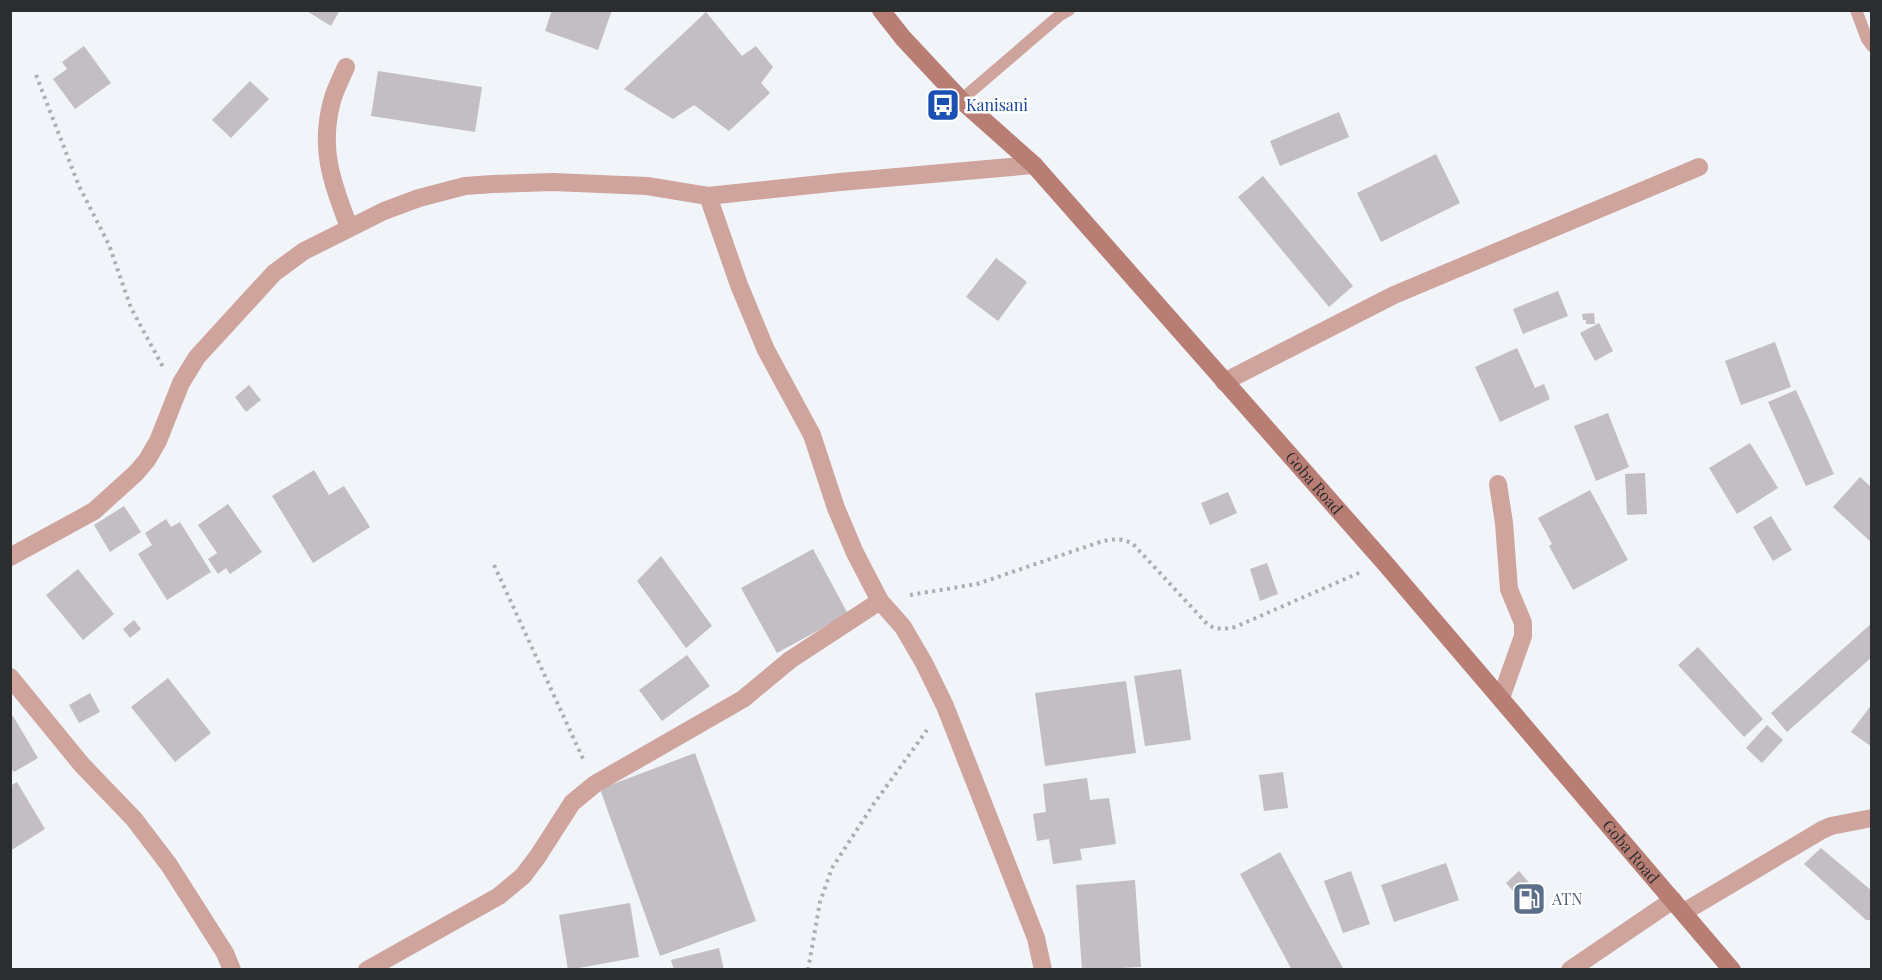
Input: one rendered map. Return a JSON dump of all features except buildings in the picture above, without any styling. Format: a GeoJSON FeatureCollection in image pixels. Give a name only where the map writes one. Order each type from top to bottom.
{"type":"FeatureCollection","features":[{"type":"Feature","properties":{"kind":"main road","name":"Goba Road"},"geometry":{"type":"LineString","coordinates":[[881,10],[903,38],[961,100],[1034,165],[1384,562],[1732,969]]}},
{"type":"Feature","properties":{"kind":"street"},"geometry":{"type":"LineString","coordinates":[[346,67],[332,101],[326,141],[332,183],[349,227]]}},
{"type":"Feature","properties":{"kind":"street"},"geometry":{"type":"LineString","coordinates":[[10,557],[94,511],[135,473],[147,460],[158,441],[177,394],[196,357],[274,273],[304,251],[384,211],[419,198],[465,186],[553,182],[647,186],[708,196],[1034,165]]}},
{"type":"Feature","properties":{"kind":"street"},"geometry":{"type":"LineString","coordinates":[[1224,382],[1394,295],[1699,167]]}},
{"type":"Feature","properties":{"kind":"street"},"geometry":{"type":"LineString","coordinates":[[708,196],[739,285],[766,350],[812,435],[836,508],[855,553],[880,601],[903,627],[945,706],[1036,938],[1043,969]]}},
{"type":"Feature","properties":{"kind":"street"},"geometry":{"type":"LineString","coordinates":[[1498,484],[1509,589],[1520,614],[1523,630],[1501,698]]}},
{"type":"Feature","properties":{"kind":"street"},"geometry":{"type":"LineString","coordinates":[[367,969],[499,896],[522,876],[538,856],[572,803],[595,784],[743,699],[790,660],[880,601]]}},
{"type":"Feature","properties":{"kind":"street"},"geometry":{"type":"LineString","coordinates":[[10,676],[82,765],[134,819],[170,865],[225,953],[232,969]]}},
{"type":"Feature","properties":{"kind":"street"},"geometry":{"type":"LineString","coordinates":[[1570,969],[1678,906],[1822,830],[1872,818]]}},
{"type":"Feature","properties":{"kind":"lane"},"geometry":{"type":"LineString","coordinates":[[961,100],[1060,15],[1069,10]]}},
{"type":"Feature","properties":{"kind":"lane"},"geometry":{"type":"LineString","coordinates":[[1856,10],[1867,39],[1872,45]]}},
{"type":"Feature","properties":{"kind":"path"},"geometry":{"type":"LineString","coordinates":[[36,75],[78,186],[109,245],[131,308],[177,394]]}},
{"type":"Feature","properties":{"kind":"path"},"geometry":{"type":"LineString","coordinates":[[880,601],[977,584],[1097,543],[1125,539],[1133,544],[1208,624],[1224,629],[1235,627],[1384,562]]}},
{"type":"Feature","properties":{"kind":"path"},"geometry":{"type":"LineString","coordinates":[[494,565],[595,784]]}},
{"type":"Feature","properties":{"kind":"path"},"geometry":{"type":"LineString","coordinates":[[808,969],[820,902],[832,868],[873,805],[945,706]]}},
{"type":"Feature","properties":{"kind":"place","name":"Kanisani"},"geometry":{"type":"Point","coordinates":[943,105]}},
{"type":"Feature","properties":{"kind":"place","name":"ATN"},"geometry":{"type":"Point","coordinates":[1529,899]}}]}
